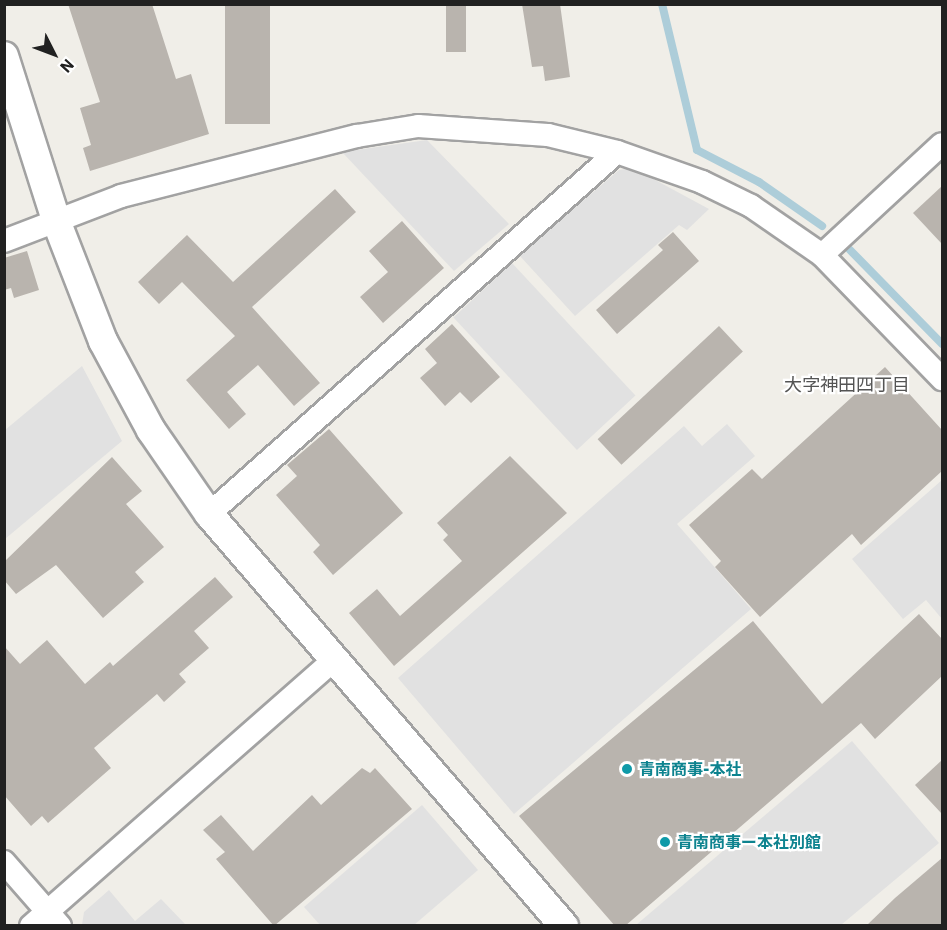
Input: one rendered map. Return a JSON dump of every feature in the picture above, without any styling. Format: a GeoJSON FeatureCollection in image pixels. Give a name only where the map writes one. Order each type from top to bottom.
{"type":"FeatureCollection","features":[{"type":"Feature","properties":{"kind":"street"},"geometry":{"type":"LineString","coordinates":[[4,56],[57,223],[103,342],[151,430],[209,514],[564,926]]}},
{"type":"Feature","properties":{"kind":"street"},"geometry":{"type":"LineString","coordinates":[[4,241],[57,223],[121,196],[357,136],[418,126],[548,135],[618,152],[722,192],[822,255],[942,379]]}},
{"type":"Feature","properties":{"kind":"street"},"geometry":{"type":"LineString","coordinates":[[822,255],[942,144]]}},
{"type":"Feature","properties":{"kind":"street"},"geometry":{"type":"LineString","coordinates":[[209,514],[618,152]]}},
{"type":"Feature","properties":{"kind":"street"},"geometry":{"type":"LineString","coordinates":[[4,862],[46,921],[334,660]]}},
{"type":"Feature","properties":{"kind":"shaded area"},"geometry":{"type":"Polygon","coordinates":[[[427,140],[509,224],[454,271],[342,152],[427,140]]]}},
{"type":"Feature","properties":{"kind":"shaded area"},"geometry":{"type":"Polygon","coordinates":[[[633,168],[709,209],[687,230],[679,225],[575,316],[519,255],[619,170],[633,168]]]}},
{"type":"Feature","properties":{"kind":"shaded area"},"geometry":{"type":"Polygon","coordinates":[[[512,263],[635,395],[577,450],[453,318],[512,263]]]}},
{"type":"Feature","properties":{"kind":"shaded area"},"geometry":{"type":"Polygon","coordinates":[[[82,366],[122,441],[5,539],[5,430],[82,366]]]}},
{"type":"Feature","properties":{"kind":"shaded area"},"geometry":{"type":"Polygon","coordinates":[[[727,424],[755,456],[677,524],[751,609],[514,814],[398,678],[684,426],[702,446],[727,424]]]}},
{"type":"Feature","properties":{"kind":"shaded area"},"geometry":{"type":"Polygon","coordinates":[[[942,480],[942,619],[926,600],[903,619],[852,559],[942,480]]]}},
{"type":"Feature","properties":{"kind":"shaded area"},"geometry":{"type":"Polygon","coordinates":[[[852,741],[939,843],[841,925],[636,925],[852,741]]]}},
{"type":"Feature","properties":{"kind":"shaded area"},"geometry":{"type":"Polygon","coordinates":[[[422,805],[478,870],[414,925],[320,925],[304,907],[422,805]]]}},
{"type":"Feature","properties":{"kind":"shaded area"},"geometry":{"type":"Polygon","coordinates":[[[109,890],[135,921],[161,899],[186,925],[82,925],[84,912],[109,890]]]}},
{"type":"Feature","properties":{"kind":"building"},"geometry":{"type":"Polygon","coordinates":[[[68,4],[152,4],[176,79],[191,74],[209,134],[90,171],[83,148],[91,145],[80,108],[100,102],[68,4]]]}},
{"type":"Feature","properties":{"kind":"building"},"geometry":{"type":"Polygon","coordinates":[[[225,4],[270,4],[270,124],[225,124],[225,4]]]}},
{"type":"Feature","properties":{"kind":"building"},"geometry":{"type":"Polygon","coordinates":[[[446,4],[466,4],[466,52],[446,52],[446,4]]]}},
{"type":"Feature","properties":{"kind":"building"},"geometry":{"type":"Polygon","coordinates":[[[522,4],[560,4],[570,77],[545,81],[543,66],[532,67],[522,4]]]}},
{"type":"Feature","properties":{"kind":"building"},"geometry":{"type":"Polygon","coordinates":[[[942,186],[942,244],[913,213],[942,186]]]}},
{"type":"Feature","properties":{"kind":"building"},"geometry":{"type":"Polygon","coordinates":[[[335,189],[356,212],[252,307],[320,383],[294,406],[258,365],[227,392],[246,414],[229,429],[186,380],[235,336],[182,282],[159,304],[138,282],[187,235],[233,282],[335,189]]]}},
{"type":"Feature","properties":{"kind":"building"},"geometry":{"type":"Polygon","coordinates":[[[402,221],[444,268],[383,323],[360,297],[388,272],[369,251],[402,221]]]}},
{"type":"Feature","properties":{"kind":"building"},"geometry":{"type":"Polygon","coordinates":[[[673,232],[699,261],[617,334],[596,310],[663,250],[658,245],[673,232]]]}},
{"type":"Feature","properties":{"kind":"building"},"geometry":{"type":"Polygon","coordinates":[[[27,251],[39,290],[14,298],[11,288],[4,290],[4,258],[27,251]]]}},
{"type":"Feature","properties":{"kind":"building"},"geometry":{"type":"Polygon","coordinates":[[[452,324],[500,377],[471,403],[460,392],[445,406],[420,378],[437,363],[425,349],[452,324]]]}},
{"type":"Feature","properties":{"kind":"building"},"geometry":{"type":"Polygon","coordinates":[[[719,326],[743,352],[621,465],[598,439],[719,326]]]}},
{"type":"Feature","properties":{"kind":"building"},"geometry":{"type":"Polygon","coordinates":[[[885,367],[942,430],[942,471],[861,545],[852,534],[760,617],[715,567],[721,561],[689,525],[752,469],[762,479],[885,367]]]}},
{"type":"Feature","properties":{"kind":"building"},"geometry":{"type":"Polygon","coordinates":[[[329,429],[403,513],[333,575],[313,552],[320,545],[276,495],[297,476],[287,465],[329,429]]]}},
{"type":"Feature","properties":{"kind":"building"},"geometry":{"type":"Polygon","coordinates":[[[510,456],[567,513],[394,666],[349,613],[377,589],[400,616],[462,561],[443,540],[448,535],[437,523],[510,456]]]}},
{"type":"Feature","properties":{"kind":"building"},"geometry":{"type":"Polygon","coordinates":[[[112,457],[142,491],[126,504],[164,547],[135,572],[144,582],[103,618],[56,565],[16,594],[4,580],[4,562],[112,457]]]}},
{"type":"Feature","properties":{"kind":"building"},"geometry":{"type":"Polygon","coordinates":[[[215,577],[233,597],[194,631],[209,648],[179,674],[186,682],[164,702],[157,694],[94,748],[111,768],[48,823],[42,816],[31,826],[4,795],[4,646],[20,664],[47,640],[85,684],[110,662],[113,666],[215,577]]]}},
{"type":"Feature","properties":{"kind":"building"},"geometry":{"type":"Polygon","coordinates":[[[919,614],[942,639],[942,676],[875,739],[861,723],[625,926],[615,926],[519,816],[753,621],[822,704],[919,614]]]}},
{"type":"Feature","properties":{"kind":"building"},"geometry":{"type":"Polygon","coordinates":[[[942,760],[942,814],[915,785],[942,760]]]}},
{"type":"Feature","properties":{"kind":"building"},"geometry":{"type":"Polygon","coordinates":[[[362,768],[370,773],[375,768],[412,809],[274,926],[216,859],[225,852],[203,830],[221,815],[253,851],[312,795],[321,805],[362,768]]]}},
{"type":"Feature","properties":{"kind":"building"},"geometry":{"type":"Polygon","coordinates":[[[942,858],[942,926],[866,926],[895,898],[942,858]]]}},
{"type":"Feature","properties":{"kind":"waterway"},"geometry":{"type":"LineString","coordinates":[[662,4],[697,150],[759,182],[822,226]]}},
{"type":"Feature","properties":{"kind":"waterway"},"geometry":{"type":"LineString","coordinates":[[850,250],[942,344]]}},
{"type":"Feature","properties":{"kind":"place","name":"青南商事-本社"},"geometry":{"type":"Point","coordinates":[627,769]}},
{"type":"Feature","properties":{"kind":"place","name":"青南商事ー本社別館"},"geometry":{"type":"Point","coordinates":[665,842]}},
{"type":"Feature","properties":{"kind":"district","name":"大字神田四丁目"},"geometry":{"type":"Point","coordinates":[847,385]}}]}
